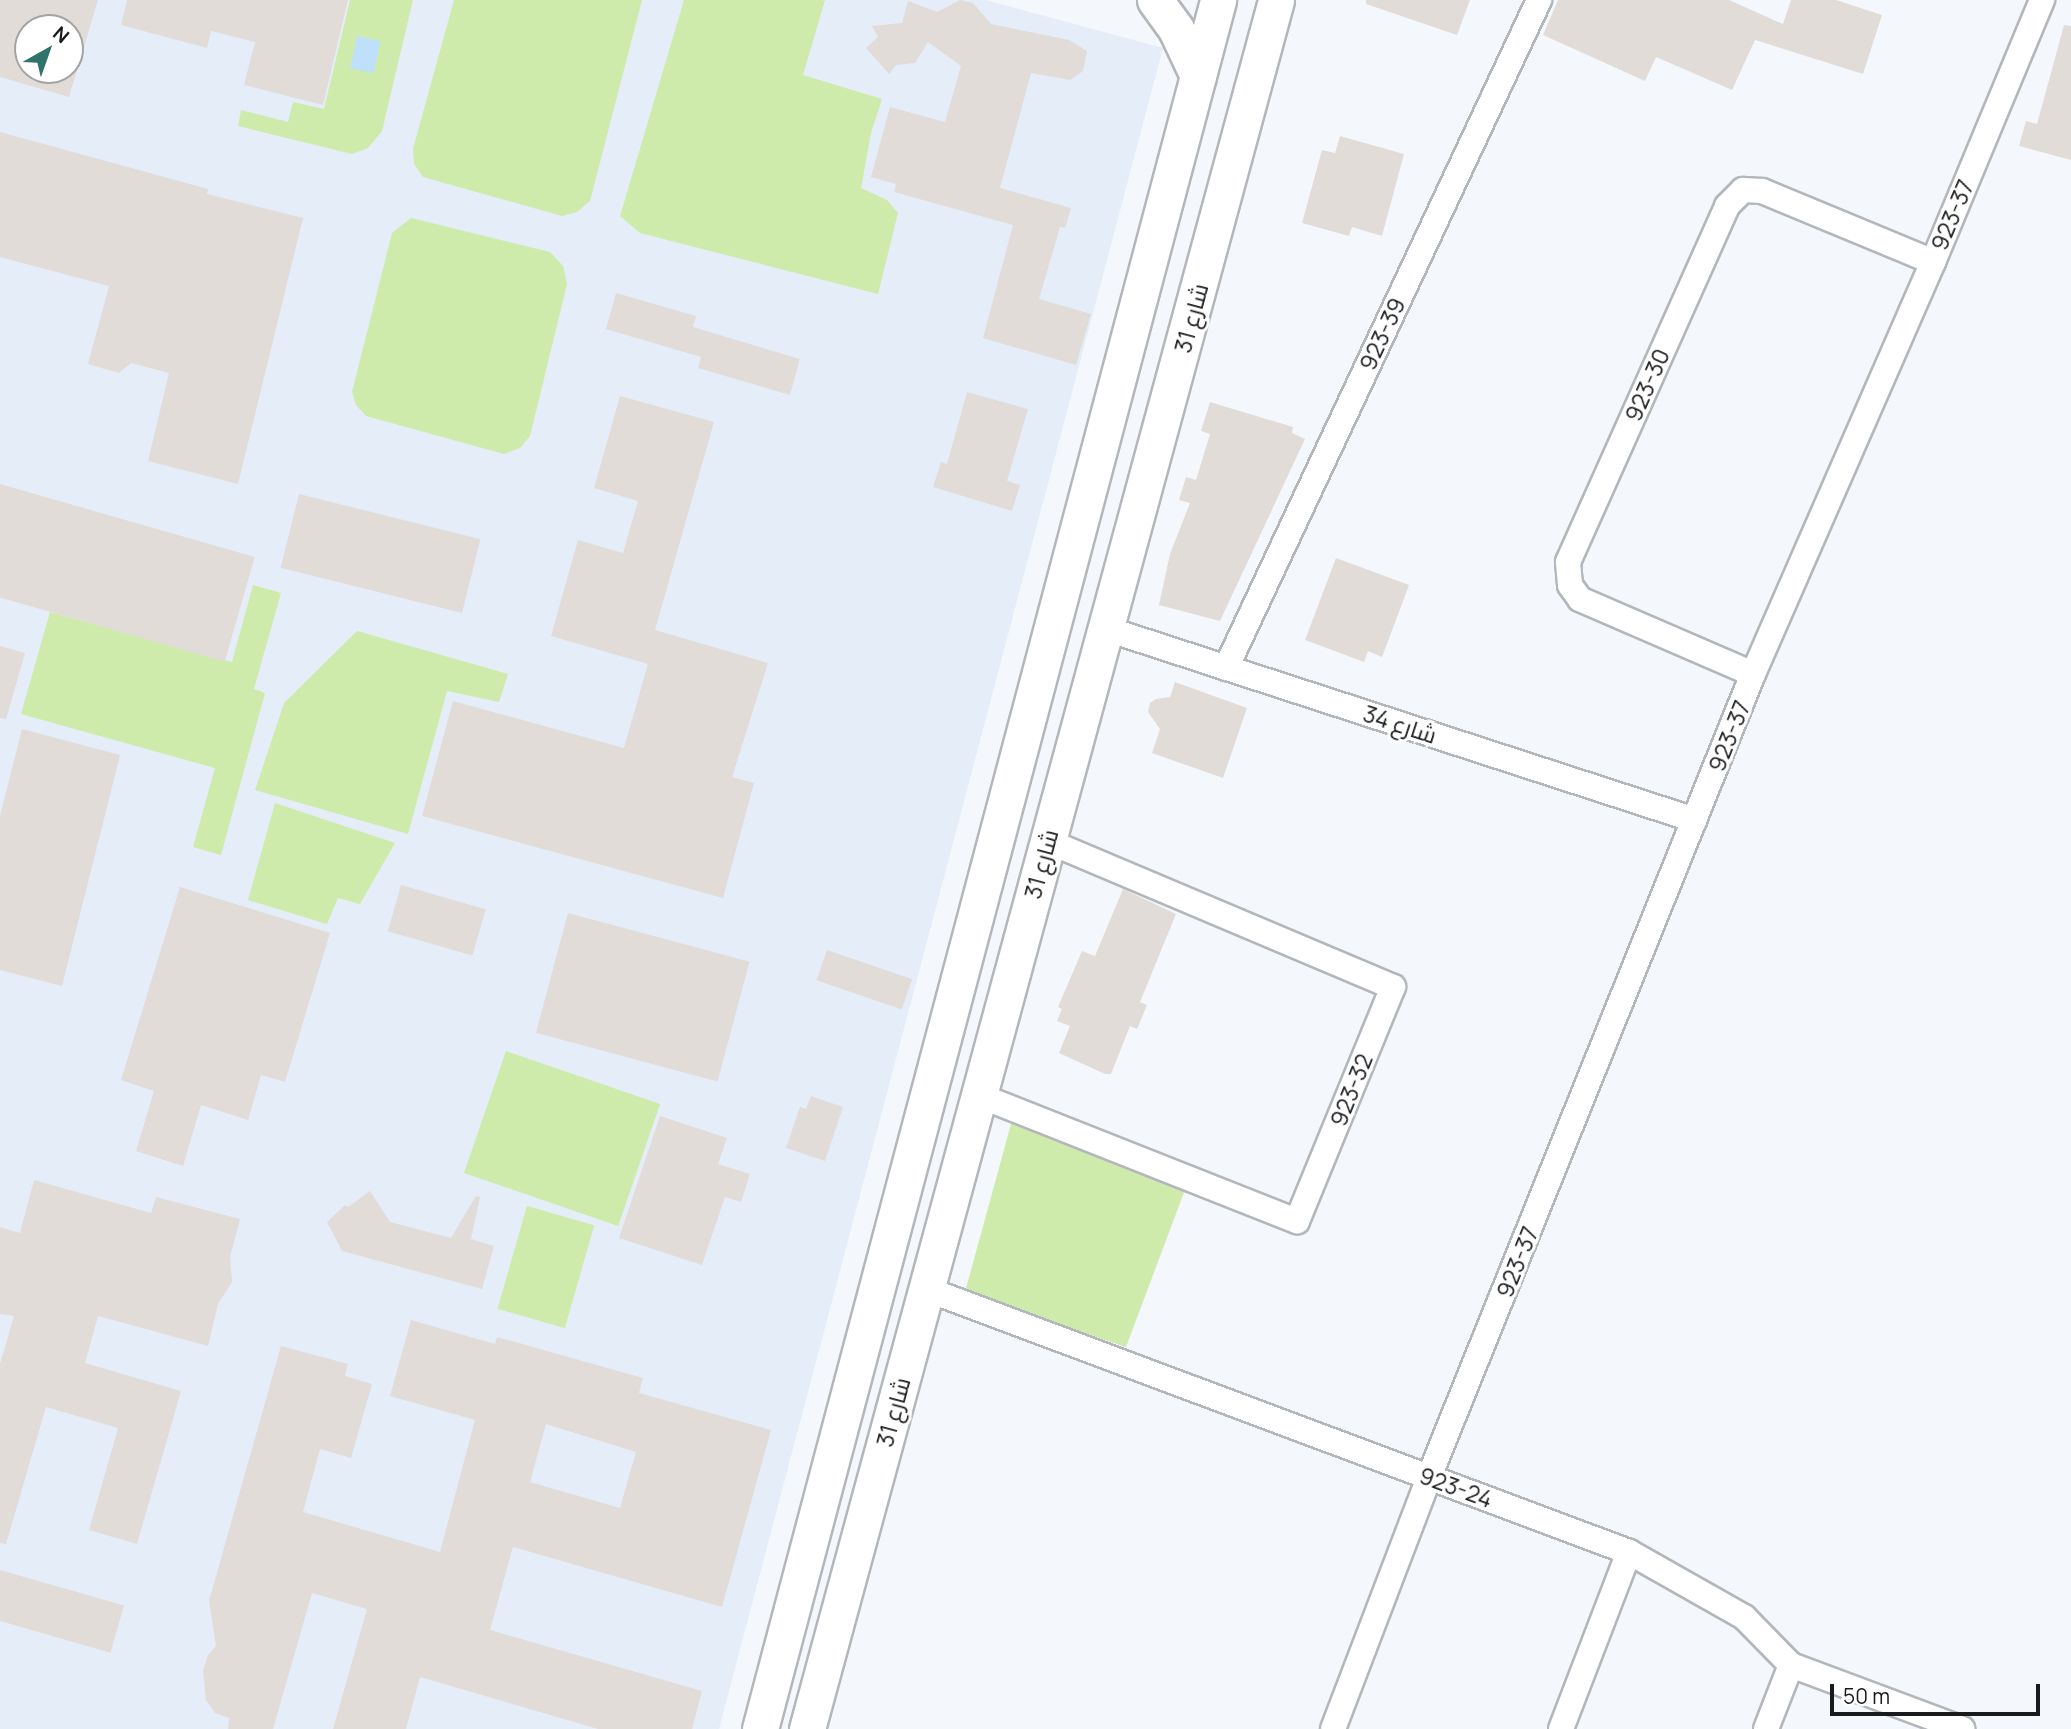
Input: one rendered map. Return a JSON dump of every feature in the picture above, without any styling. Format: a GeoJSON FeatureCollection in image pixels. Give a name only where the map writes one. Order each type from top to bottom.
{"type":"FeatureCollection","features":[{"type":"Feature","properties":{"kind":"street"},"geometry":{"type":"LineString","coordinates":[[1155,0],[1176,29],[1198,76]]}},
{"type":"Feature","properties":{"kind":"street","name":"شارع 31"},"geometry":{"type":"LineString","coordinates":[[760,1729],[1218,0]]}},
{"type":"Feature","properties":{"kind":"street","name":"شارع 31"},"geometry":{"type":"LineString","coordinates":[[807,1729],[1276,0]]}},
{"type":"Feature","properties":{"kind":"street","name":"923-39"},"geometry":{"type":"LineString","coordinates":[[1226,668],[1539,0]]}},
{"type":"Feature","properties":{"kind":"street","name":"923-37"},"geometry":{"type":"LineString","coordinates":[[1333,1729],[1429,1477],[1753,674],[1933,262],[2042,0]]}},
{"type":"Feature","properties":{"kind":"street","name":"923-30"},"geometry":{"type":"LineString","coordinates":[[1753,674],[1580,599],[1570,585],[1568,562],[1727,206],[1743,190],[1762,191],[1933,262]]}},
{"type":"Feature","properties":{"kind":"street","name":"شارع 34"},"geometry":{"type":"LineString","coordinates":[[1104,628],[1695,820]]}},
{"type":"Feature","properties":{"kind":"street","name":"923-32"},"geometry":{"type":"LineString","coordinates":[[978,1095],[1297,1221],[1392,987],[1047,841]]}},
{"type":"Feature","properties":{"kind":"street","name":"923-24"},"geometry":{"type":"LineString","coordinates":[[926,1289],[1629,1552],[1744,1617],[1791,1665],[1962,1729]]}},
{"type":"Feature","properties":{"kind":"street"},"geometry":{"type":"LineString","coordinates":[[1561,1729],[1629,1552]]}},
{"type":"Feature","properties":{"kind":"street"},"geometry":{"type":"LineString","coordinates":[[1766,1729],[1791,1665]]}},
{"type":"Feature","properties":{"kind":"shaded area"},"geometry":{"type":"Polygon","coordinates":[[[0,0],[986,0],[1163,48],[719,1729],[0,1729],[0,0]]]}},
{"type":"Feature","properties":{"kind":"green space"},"geometry":{"type":"Polygon","coordinates":[[[350,0],[413,0],[382,131],[368,148],[352,154],[238,126],[241,110],[288,122],[293,102],[324,109],[350,0]]]}},
{"type":"Feature","properties":{"kind":"green space"},"geometry":{"type":"Polygon","coordinates":[[[454,0],[642,0],[590,201],[577,212],[562,216],[423,177],[414,164],[413,149],[454,0]]]}},
{"type":"Feature","properties":{"kind":"green space"},"geometry":{"type":"Polygon","coordinates":[[[684,0],[825,0],[803,75],[882,99],[871,133],[861,188],[887,200],[898,213],[878,294],[640,233],[620,216],[684,0]]]}},
{"type":"Feature","properties":{"kind":"green space"},"geometry":{"type":"Polygon","coordinates":[[[411,218],[550,252],[563,266],[567,284],[530,436],[520,448],[504,454],[366,416],[356,405],[352,392],[392,233],[411,218]]]}},
{"type":"Feature","properties":{"kind":"green space"},"geometry":{"type":"Polygon","coordinates":[[[253,585],[281,593],[254,689],[265,693],[221,855],[193,847],[215,768],[21,714],[50,612],[232,662],[253,585]]]}},
{"type":"Feature","properties":{"kind":"green space"},"geometry":{"type":"Polygon","coordinates":[[[357,631],[508,674],[499,702],[447,691],[408,834],[255,790],[284,703],[357,631]]]}},
{"type":"Feature","properties":{"kind":"green space"},"geometry":{"type":"Polygon","coordinates":[[[275,803],[395,843],[360,904],[338,898],[327,924],[248,900],[275,803]]]}},
{"type":"Feature","properties":{"kind":"green space"},"geometry":{"type":"Polygon","coordinates":[[[506,1051],[660,1104],[618,1226],[464,1173],[506,1051]]]}},
{"type":"Feature","properties":{"kind":"green space"},"geometry":{"type":"Polygon","coordinates":[[[1014,1113],[1186,1187],[1126,1347],[965,1292],[1014,1113]]]}},
{"type":"Feature","properties":{"kind":"green space"},"geometry":{"type":"Polygon","coordinates":[[[527,1206],[594,1225],[565,1328],[498,1309],[527,1206]]]}},
{"type":"Feature","properties":{"kind":"water"},"geometry":{"type":"Polygon","coordinates":[[[357,36],[380,41],[374,73],[350,68],[357,36]]]}},
{"type":"Feature","properties":{"kind":"building"},"geometry":{"type":"Polygon","coordinates":[[[0,0],[98,0],[84,47],[84,14],[14,14],[14,81],[0,77],[0,0]]]}},
{"type":"Feature","properties":{"kind":"building"},"geometry":{"type":"Polygon","coordinates":[[[127,0],[348,0],[323,105],[244,85],[255,42],[211,31],[207,48],[121,25],[127,0]]]}},
{"type":"Feature","properties":{"kind":"building"},"geometry":{"type":"Polygon","coordinates":[[[960,0],[973,3],[991,24],[1069,40],[1087,51],[1083,71],[1070,80],[1031,73],[1000,188],[1071,208],[1065,228],[1060,227],[1039,299],[1091,314],[1076,365],[983,338],[1013,225],[894,192],[896,184],[871,177],[890,107],[945,122],[961,66],[928,42],[915,63],[896,65],[889,74],[866,48],[878,37],[872,26],[902,23],[908,1],[937,12],[960,0]]]}},
{"type":"Feature","properties":{"kind":"building"},"geometry":{"type":"Polygon","coordinates":[[[1366,0],[1470,0],[1457,35],[1366,4],[1366,0]]]}},
{"type":"Feature","properties":{"kind":"building"},"geometry":{"type":"Polygon","coordinates":[[[1558,0],[1729,0],[1783,24],[1791,0],[1836,0],[1882,15],[1863,74],[1755,40],[1732,90],[1656,57],[1645,81],[1543,35],[1558,0]]]}},
{"type":"Feature","properties":{"kind":"building"},"geometry":{"type":"Polygon","coordinates":[[[2064,25],[2071,26],[2071,160],[2019,146],[2026,121],[2037,124],[2064,25]]]}},
{"type":"Feature","properties":{"kind":"building"},"geometry":{"type":"Polygon","coordinates":[[[24,84],[73,84],[69,97],[24,84]]]}},
{"type":"Feature","properties":{"kind":"building"},"geometry":{"type":"Polygon","coordinates":[[[0,132],[208,189],[207,194],[303,218],[238,484],[148,461],[169,373],[131,363],[119,373],[88,364],[109,286],[0,257],[0,132]]]}},
{"type":"Feature","properties":{"kind":"building"},"geometry":{"type":"Polygon","coordinates":[[[1340,136],[1404,154],[1382,236],[1352,227],[1349,236],[1302,223],[1322,150],[1335,153],[1340,136]]]}},
{"type":"Feature","properties":{"kind":"building"},"geometry":{"type":"Polygon","coordinates":[[[616,293],[696,316],[693,327],[800,359],[790,395],[698,368],[701,357],[606,329],[616,293]]]}},
{"type":"Feature","properties":{"kind":"building"},"geometry":{"type":"Polygon","coordinates":[[[967,392],[1028,409],[1007,481],[1020,485],[1012,511],[933,487],[941,462],[947,464],[967,392]]]}},
{"type":"Feature","properties":{"kind":"building"},"geometry":{"type":"Polygon","coordinates":[[[620,396],[714,422],[655,630],[768,663],[732,777],[754,783],[723,898],[422,816],[453,701],[624,748],[648,664],[551,636],[578,540],[623,553],[638,501],[594,488],[620,396]]]}},
{"type":"Feature","properties":{"kind":"building"},"geometry":{"type":"Polygon","coordinates":[[[1210,402],[1293,427],[1292,433],[1305,439],[1220,621],[1159,605],[1170,554],[1190,503],[1179,500],[1186,477],[1196,480],[1210,434],[1201,431],[1210,402]]]}},
{"type":"Feature","properties":{"kind":"building"},"geometry":{"type":"Polygon","coordinates":[[[0,484],[255,557],[225,662],[0,597],[0,484]]]}},
{"type":"Feature","properties":{"kind":"building"},"geometry":{"type":"Polygon","coordinates":[[[299,494],[480,539],[462,613],[281,568],[299,494]]]}},
{"type":"Feature","properties":{"kind":"building"},"geometry":{"type":"Polygon","coordinates":[[[1336,558],[1409,585],[1382,657],[1368,651],[1364,662],[1305,640],[1336,558]]]}},
{"type":"Feature","properties":{"kind":"building"},"geometry":{"type":"Polygon","coordinates":[[[0,646],[25,653],[6,719],[0,718],[0,646]]]}},
{"type":"Feature","properties":{"kind":"building"},"geometry":{"type":"Polygon","coordinates":[[[1175,682],[1247,708],[1223,778],[1152,753],[1160,729],[1148,712],[1150,703],[1156,699],[1170,697],[1175,682]]]}},
{"type":"Feature","properties":{"kind":"building"},"geometry":{"type":"Polygon","coordinates":[[[22,729],[120,755],[62,986],[0,970],[0,816],[22,729]]]}},
{"type":"Feature","properties":{"kind":"building"},"geometry":{"type":"Polygon","coordinates":[[[401,885],[486,909],[472,955],[388,931],[401,885]]]}},
{"type":"Feature","properties":{"kind":"building"},"geometry":{"type":"Polygon","coordinates":[[[180,887],[330,933],[285,1082],[261,1075],[248,1120],[201,1105],[183,1166],[136,1151],[154,1091],[121,1080],[180,887]]]}},
{"type":"Feature","properties":{"kind":"building"},"geometry":{"type":"Polygon","coordinates":[[[1123,889],[1176,914],[1140,1002],[1147,1005],[1137,1029],[1130,1026],[1111,1074],[1105,1074],[1059,1053],[1070,1026],[1057,1021],[1062,1009],[1058,1007],[1082,951],[1095,956],[1123,889]]]}},
{"type":"Feature","properties":{"kind":"building"},"geometry":{"type":"Polygon","coordinates":[[[568,913],[750,962],[718,1081],[536,1033],[568,913]]]}},
{"type":"Feature","properties":{"kind":"building"},"geometry":{"type":"Polygon","coordinates":[[[827,950],[912,979],[902,1010],[817,980],[827,950]]]}},
{"type":"Feature","properties":{"kind":"building"},"geometry":{"type":"Polygon","coordinates":[[[811,1096],[843,1107],[825,1161],[786,1148],[800,1107],[806,1109],[811,1096]]]}},
{"type":"Feature","properties":{"kind":"building"},"geometry":{"type":"Polygon","coordinates":[[[660,1116],[727,1138],[718,1164],[750,1174],[741,1202],[725,1197],[702,1265],[619,1238],[660,1116]]]}},
{"type":"Feature","properties":{"kind":"building"},"geometry":{"type":"Polygon","coordinates":[[[34,1180],[151,1213],[156,1197],[240,1219],[230,1257],[232,1282],[218,1304],[208,1346],[98,1316],[85,1363],[181,1391],[137,1544],[89,1530],[118,1428],[46,1407],[6,1544],[0,1543],[0,1364],[14,1316],[0,1314],[0,1227],[20,1233],[34,1180]]]}},
{"type":"Feature","properties":{"kind":"building"},"geometry":{"type":"Polygon","coordinates":[[[370,1191],[390,1222],[451,1238],[476,1196],[480,1197],[471,1239],[494,1246],[482,1289],[342,1251],[327,1222],[345,1205],[348,1207],[370,1191]]]}},
{"type":"Feature","properties":{"kind":"building"},"geometry":{"type":"Polygon","coordinates":[[[411,1320],[495,1344],[497,1337],[643,1378],[639,1393],[771,1430],[722,1607],[513,1547],[490,1630],[702,1691],[692,1729],[598,1729],[420,1677],[406,1729],[333,1729],[367,1609],[312,1593],[273,1729],[228,1729],[229,1718],[215,1713],[206,1700],[203,1670],[208,1655],[216,1646],[209,1601],[281,1346],[348,1364],[345,1376],[372,1384],[351,1458],[320,1449],[303,1512],[440,1552],[475,1420],[390,1396],[411,1320]],[[546,1424],[530,1482],[620,1508],[636,1452],[546,1424]]]}},
{"type":"Feature","properties":{"kind":"building"},"geometry":{"type":"Polygon","coordinates":[[[0,1570],[124,1606],[110,1653],[0,1621],[0,1570]]]}}]}
